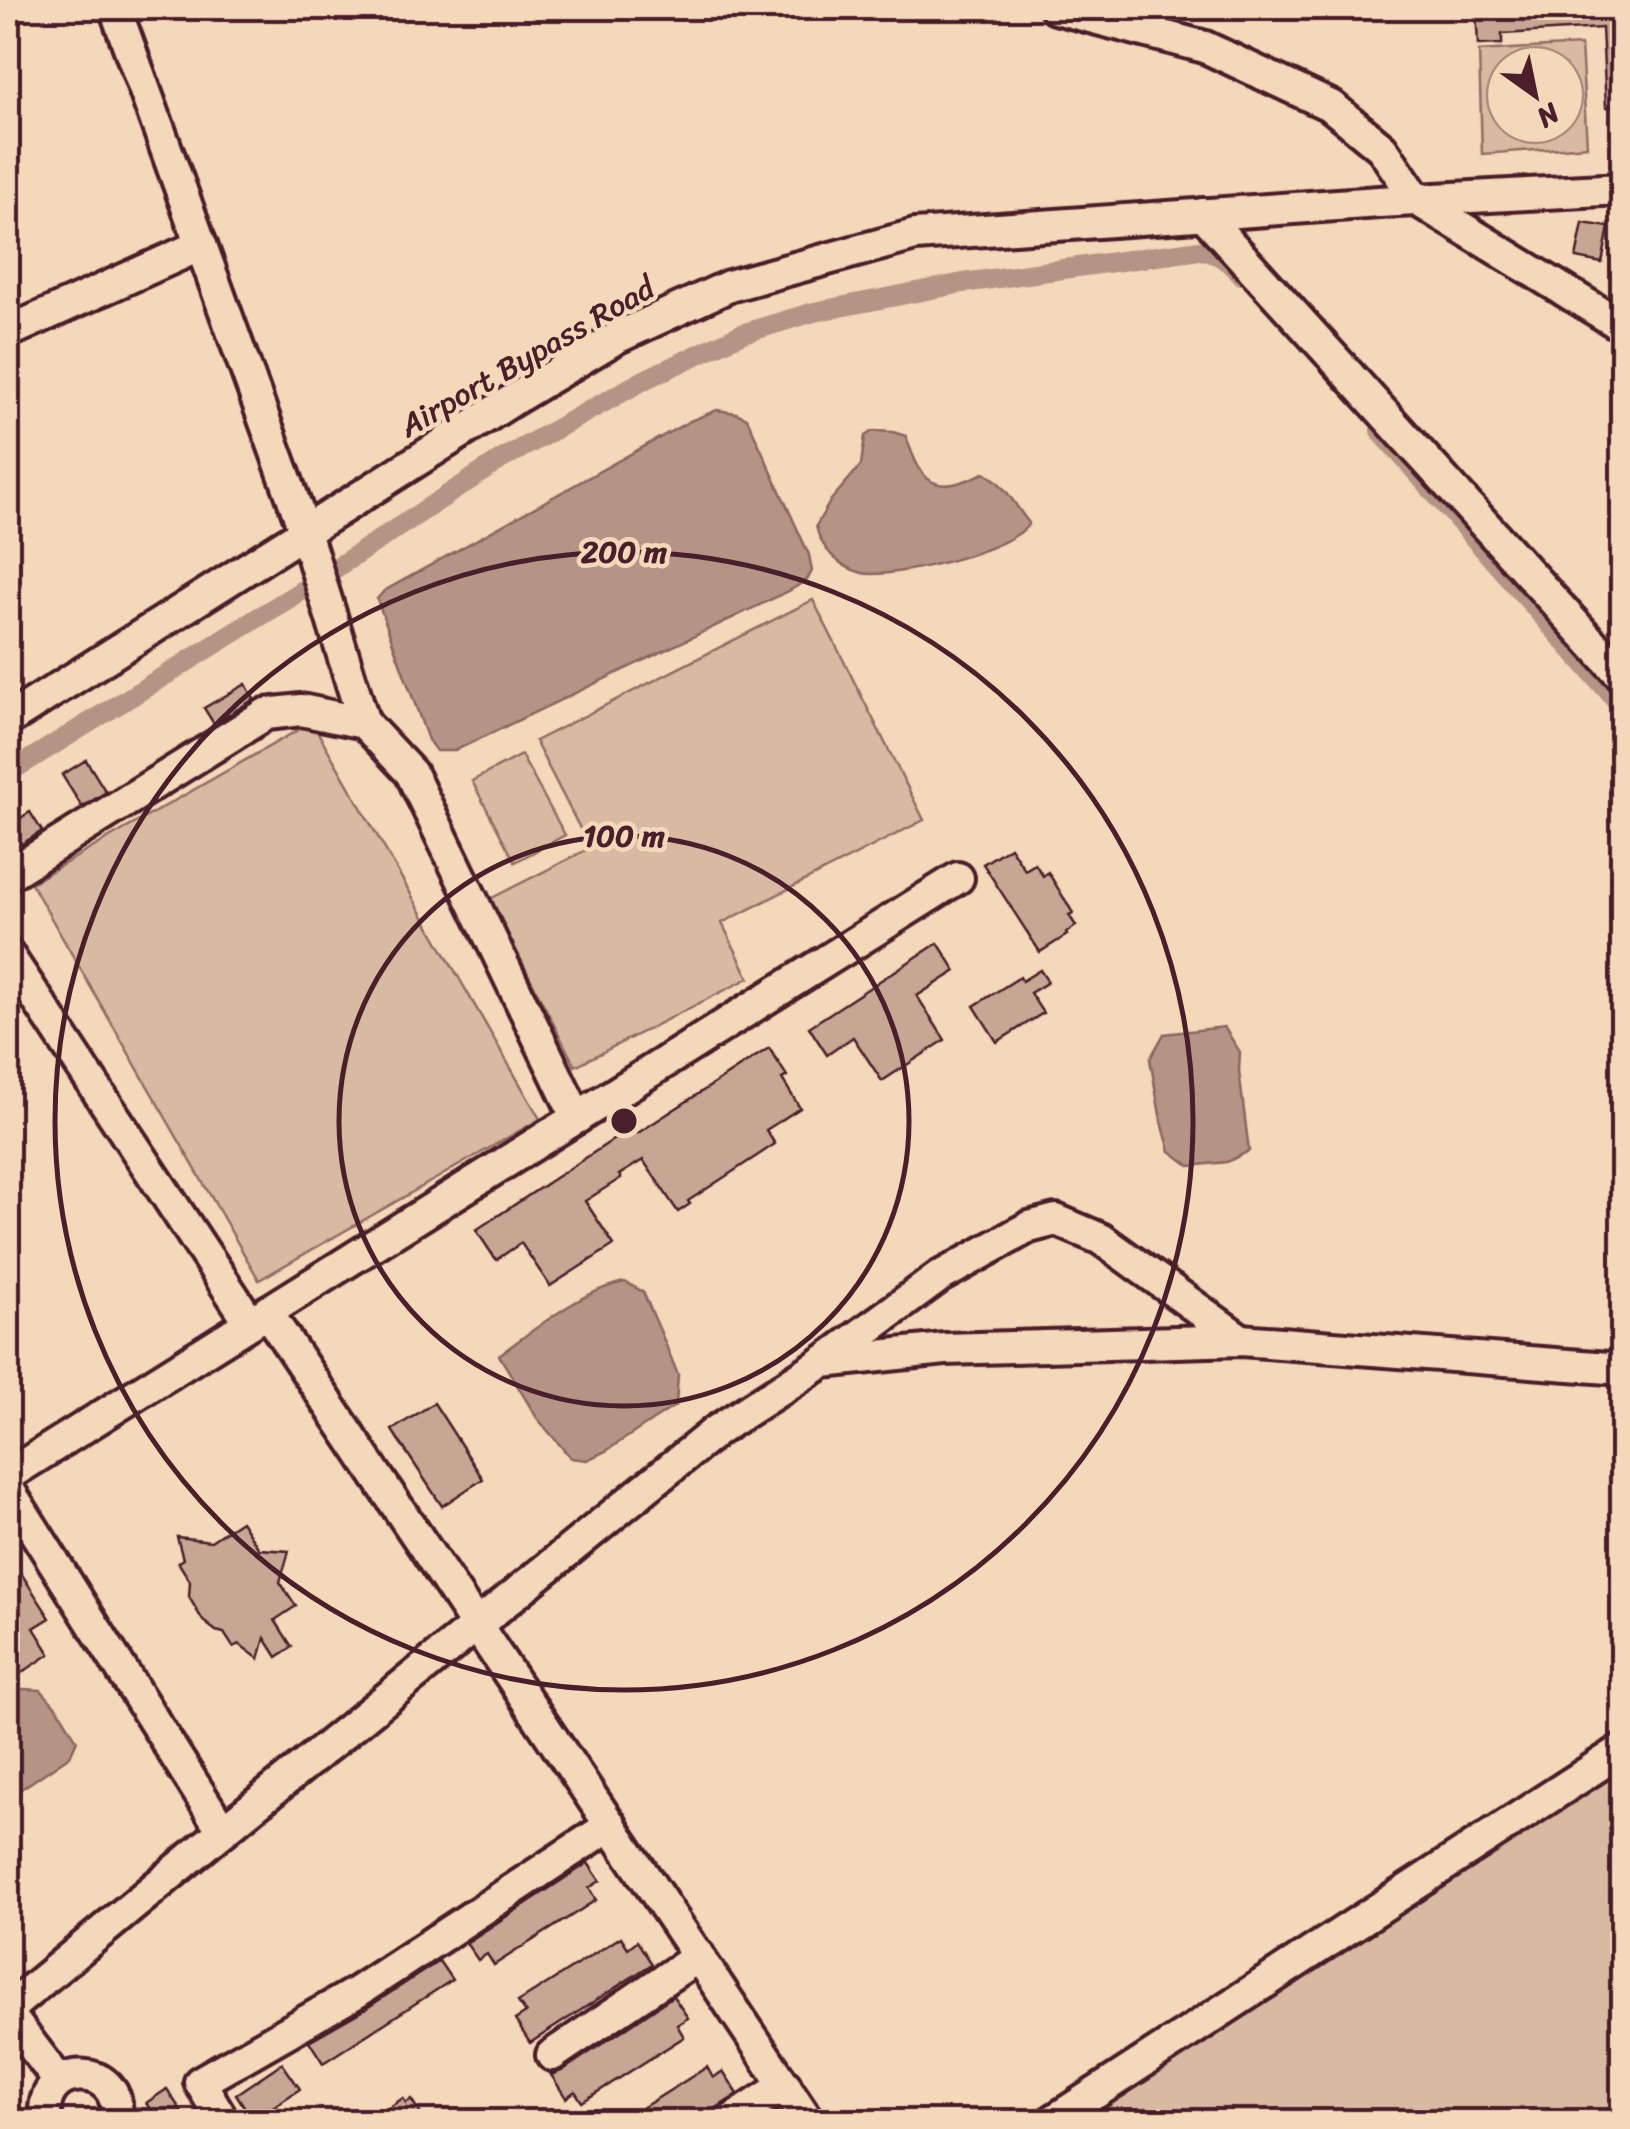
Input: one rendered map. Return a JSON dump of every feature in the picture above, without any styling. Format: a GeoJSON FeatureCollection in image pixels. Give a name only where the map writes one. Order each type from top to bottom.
{"type":"FeatureCollection","features":[{"type":"Feature","properties":{"kind":"street"},"geometry":{"type":"LineString","coordinates":[[115,8],[305,532],[364,723],[410,772],[576,1118]]}},
{"type":"Feature","properties":{"kind":"street"},"geometry":{"type":"LineString","coordinates":[[1056,8],[1205,47],[1330,106],[1382,148],[1417,200],[1622,326]]}},
{"type":"Feature","properties":{"kind":"street","name":"Airport Bypass Road"},"geometry":{"type":"LineString","coordinates":[[8,720],[511,401],[618,337],[728,286],[915,235],[1622,189]]}},
{"type":"Feature","properties":{"kind":"street"},"geometry":{"type":"LineString","coordinates":[[1203,214],[1622,676]]}},
{"type":"Feature","properties":{"kind":"street"},"geometry":{"type":"LineString","coordinates":[[8,332],[201,245]]}},
{"type":"Feature","properties":{"kind":"street"},"geometry":{"type":"LineString","coordinates":[[8,875],[266,714],[301,710],[364,723]]}},
{"type":"Feature","properties":{"kind":"street"},"geometry":{"type":"LineString","coordinates":[[8,1475],[958,878]]}},
{"type":"Feature","properties":{"kind":"street"},"geometry":{"type":"LineString","coordinates":[[8,955],[478,1626],[809,2122]]}},
{"type":"Feature","properties":{"kind":"street"},"geometry":{"type":"LineString","coordinates":[[59,2082],[8,2012],[223,1831],[716,1431],[822,1362],[939,1276],[1029,1227],[1056,1220],[1100,1240],[1241,1340]]}},
{"type":"Feature","properties":{"kind":"street"},"geometry":{"type":"LineString","coordinates":[[822,1362],[946,1350],[1241,1340],[1622,1369]]}},
{"type":"Feature","properties":{"kind":"street"},"geometry":{"type":"LineString","coordinates":[[8,1488],[223,1831]]}},
{"type":"Feature","properties":{"kind":"street"},"geometry":{"type":"LineString","coordinates":[[1051,2122],[1622,1750]]}},
{"type":"Feature","properties":{"kind":"street"},"geometry":{"type":"LineString","coordinates":[[224,2122],[200,2082],[357,1992],[611,1825]]}},
{"type":"Feature","properties":{"kind":"street"},"geometry":{"type":"LineString","coordinates":[[552,2055],[699,1956]]}},
{"type":"Feature","properties":{"kind":"street"},"geometry":{"type":"LineString","coordinates":[[46,2122],[47,2098],[59,2082],[79,2075],[99,2080],[113,2094],[115,2122]]}},
{"type":"Feature","properties":{"kind":"street"},"geometry":{"type":"LineString","coordinates":[[729,2122],[784,2085]]}},
{"type":"Feature","properties":{"kind":"shaded area"},"geometry":{"type":"Polygon","coordinates":[[[1479,51],[1485,51],[1485,145],[1585,145],[1585,112],[1587,146],[1482,154],[1479,51]]]}},
{"type":"Feature","properties":{"kind":"shaded area"},"geometry":{"type":"Polygon","coordinates":[[[717,410],[747,418],[809,555],[812,571],[807,580],[454,751],[436,751],[428,740],[377,599],[384,591],[690,421],[717,410]]]}},
{"type":"Feature","properties":{"kind":"shaded area"},"geometry":{"type":"Polygon","coordinates":[[[873,431],[906,436],[918,466],[933,482],[953,484],[984,473],[991,477],[1029,523],[1002,543],[924,567],[877,574],[846,566],[832,556],[816,526],[831,500],[861,465],[865,436],[873,431]]]}},
{"type":"Feature","properties":{"kind":"shaded area"},"geometry":{"type":"Polygon","coordinates":[[[813,600],[924,820],[722,923],[749,978],[575,1066],[490,899],[590,848],[535,741],[813,600]]]}},
{"type":"Feature","properties":{"kind":"shaded area"},"geometry":{"type":"Polygon","coordinates":[[[312,722],[540,1119],[259,1280],[31,883],[312,722]]]}},
{"type":"Feature","properties":{"kind":"shaded area"},"geometry":{"type":"Polygon","coordinates":[[[521,755],[565,835],[515,862],[472,781],[521,755]]]}},
{"type":"Feature","properties":{"kind":"shaded area"},"geometry":{"type":"Polygon","coordinates":[[[1224,1027],[1240,1052],[1249,1151],[1227,1162],[1190,1166],[1170,1151],[1150,1059],[1164,1034],[1224,1027]]]}},
{"type":"Feature","properties":{"kind":"shaded area"},"geometry":{"type":"Polygon","coordinates":[[[625,1282],[643,1292],[661,1333],[678,1375],[676,1405],[606,1451],[587,1460],[571,1458],[537,1418],[499,1355],[575,1302],[625,1282]]]}},
{"type":"Feature","properties":{"kind":"shaded area"},"geometry":{"type":"Polygon","coordinates":[[[23,1689],[41,1690],[77,1740],[70,1756],[8,1798],[8,1697],[23,1689]]]}},
{"type":"Feature","properties":{"kind":"shaded area"},"geometry":{"type":"Polygon","coordinates":[[[1622,1771],[1622,2121],[1058,2121],[1622,1771]]]}},
{"type":"Feature","properties":{"kind":"building"},"geometry":{"type":"Polygon","coordinates":[[[1622,8],[1622,107],[1606,107],[1602,28],[1502,34],[1502,44],[1478,45],[1476,10],[1622,8]]]}},
{"type":"Feature","properties":{"kind":"building"},"geometry":{"type":"Polygon","coordinates":[[[1583,223],[1609,227],[1602,263],[1576,258],[1583,223]]]}},
{"type":"Feature","properties":{"kind":"building"},"geometry":{"type":"Polygon","coordinates":[[[246,684],[254,699],[214,724],[204,708],[246,684]]]}},
{"type":"Feature","properties":{"kind":"building"},"geometry":{"type":"Polygon","coordinates":[[[86,760],[106,792],[82,807],[62,775],[86,760]]]}},
{"type":"Feature","properties":{"kind":"building"},"geometry":{"type":"Polygon","coordinates":[[[30,812],[42,831],[8,853],[8,826],[30,812]]]}},
{"type":"Feature","properties":{"kind":"building"},"geometry":{"type":"Polygon","coordinates":[[[1010,847],[1025,870],[1035,864],[1043,876],[1048,872],[1073,913],[1069,915],[1076,926],[1040,952],[983,864],[1010,847]]]}},
{"type":"Feature","properties":{"kind":"building"},"geometry":{"type":"Polygon","coordinates":[[[938,943],[956,971],[917,996],[945,1040],[882,1081],[853,1037],[827,1055],[809,1027],[938,943]]]}},
{"type":"Feature","properties":{"kind":"building"},"geometry":{"type":"Polygon","coordinates":[[[1040,970],[1048,982],[1030,993],[1043,1013],[997,1042],[974,1006],[1020,977],[1022,981],[1040,970]]]}},
{"type":"Feature","properties":{"kind":"building"},"geometry":{"type":"Polygon","coordinates":[[[769,1048],[787,1076],[782,1079],[800,1108],[766,1130],[775,1144],[688,1201],[690,1204],[678,1212],[643,1160],[619,1175],[621,1178],[585,1201],[614,1245],[550,1286],[521,1243],[496,1260],[476,1230],[634,1126],[638,1133],[769,1048]]]}},
{"type":"Feature","properties":{"kind":"building"},"geometry":{"type":"Polygon","coordinates":[[[434,1403],[483,1479],[442,1506],[392,1430],[434,1403]]]}},
{"type":"Feature","properties":{"kind":"building"},"geometry":{"type":"Polygon","coordinates":[[[241,1521],[259,1549],[289,1551],[280,1582],[296,1606],[275,1620],[292,1647],[277,1657],[265,1638],[259,1659],[239,1644],[233,1647],[224,1633],[203,1621],[189,1597],[190,1581],[178,1562],[183,1559],[177,1537],[211,1541],[241,1521]]]}},
{"type":"Feature","properties":{"kind":"building"},"geometry":{"type":"Polygon","coordinates":[[[8,1553],[50,1618],[34,1628],[50,1654],[8,1682],[8,1640],[19,1632],[8,1614],[8,1553]]]}},
{"type":"Feature","properties":{"kind":"building"},"geometry":{"type":"Polygon","coordinates":[[[588,1863],[600,1881],[589,1888],[596,1900],[494,1965],[487,1954],[478,1960],[466,1943],[588,1863]]]}},
{"type":"Feature","properties":{"kind":"building"},"geometry":{"type":"Polygon","coordinates":[[[621,1937],[628,1948],[637,1941],[652,1964],[530,2043],[515,2020],[526,2013],[518,2002],[621,1937]]]}},
{"type":"Feature","properties":{"kind":"building"},"geometry":{"type":"Polygon","coordinates":[[[439,1961],[452,1980],[323,2063],[309,2041],[439,1961]]]}},
{"type":"Feature","properties":{"kind":"building"},"geometry":{"type":"Polygon","coordinates":[[[673,1996],[688,2018],[677,2025],[684,2037],[582,2102],[575,2091],[566,2098],[551,2075],[673,1996]]]}},
{"type":"Feature","properties":{"kind":"building"},"geometry":{"type":"Polygon","coordinates":[[[282,2063],[300,2089],[253,2120],[236,2094],[282,2063]]]}},
{"type":"Feature","properties":{"kind":"building"},"geometry":{"type":"Polygon","coordinates":[[[707,2067],[713,2078],[723,2071],[738,2094],[695,2122],[620,2122],[707,2067]]]}},
{"type":"Feature","properties":{"kind":"building"},"geometry":{"type":"Polygon","coordinates":[[[167,2089],[188,2122],[137,2122],[152,2112],[146,2103],[167,2089]]]}},
{"type":"Feature","properties":{"kind":"building"},"geometry":{"type":"Polygon","coordinates":[[[403,2098],[406,2103],[411,2099],[426,2122],[368,2122],[403,2098]]]}},
{"type":"Feature","properties":{"kind":"waterway"},"geometry":{"type":"LineString","coordinates":[[8,773],[301,591],[502,459],[646,379],[741,334],[814,312],[963,283],[1200,250],[1223,258],[1241,275]]}},
{"type":"Feature","properties":{"kind":"waterway"},"geometry":{"type":"LineString","coordinates":[[1380,431],[1622,707]]}}]}
